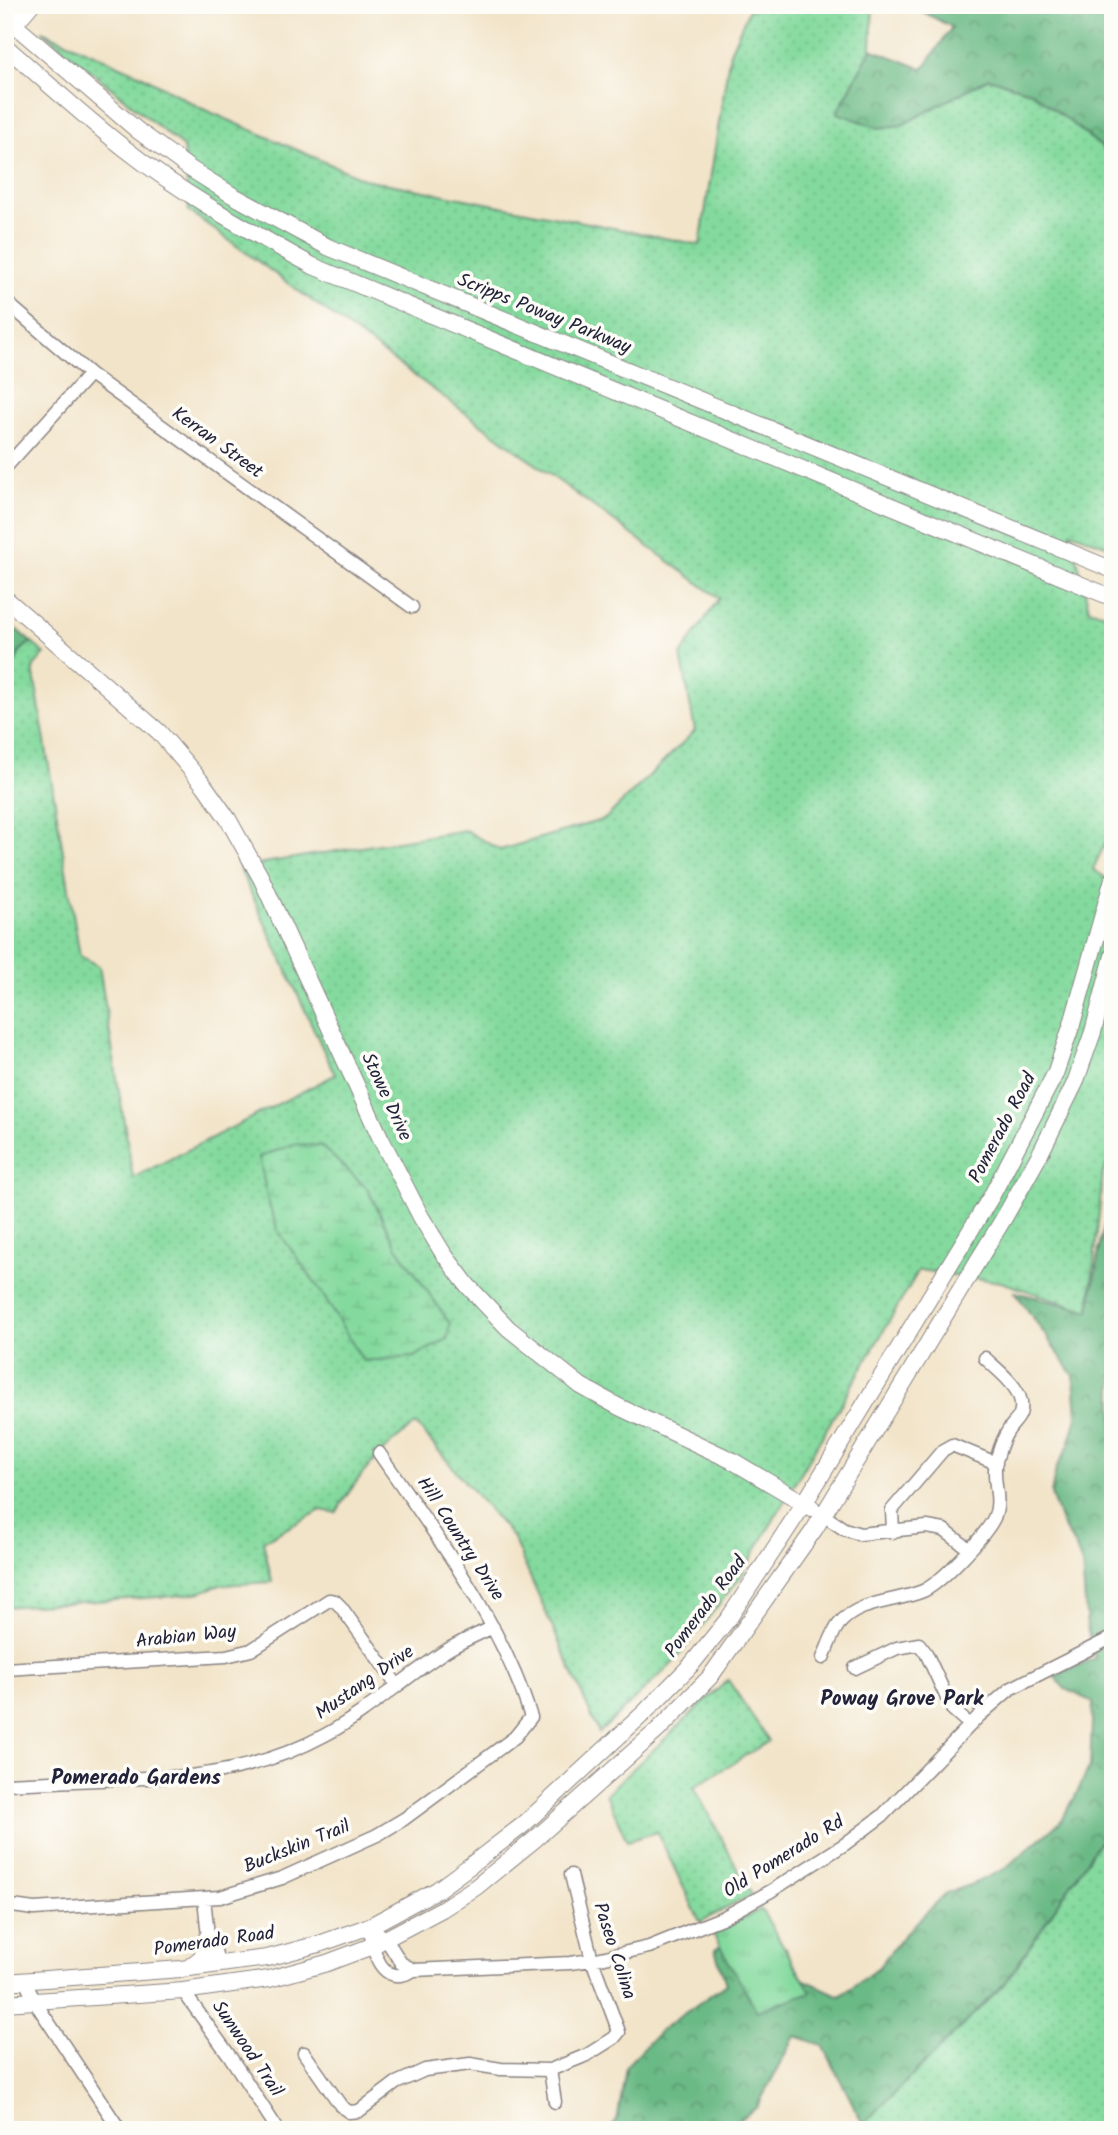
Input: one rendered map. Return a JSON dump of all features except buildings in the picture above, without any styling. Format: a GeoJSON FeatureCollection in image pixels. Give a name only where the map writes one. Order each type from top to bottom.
{"type":"FeatureCollection","features":[{"type":"Feature","properties":{"kind":"main road"},"geometry":{"type":"LineString","coordinates":[[8,26],[31,5]]}},
{"type":"Feature","properties":{"kind":"main road","name":"Scripps Poway Parkway"},"geometry":{"type":"LineString","coordinates":[[8,26],[137,130],[190,168],[232,195],[328,247],[1113,570]]}},
{"type":"Feature","properties":{"kind":"main road"},"geometry":{"type":"LineString","coordinates":[[5,46],[123,148],[220,215],[313,266],[1113,598]]}},
{"type":"Feature","properties":{"kind":"main road","name":"Stowe Drive"},"geometry":{"type":"LineString","coordinates":[[5,598],[159,732],[204,785],[228,819],[261,878],[381,1139],[421,1217],[468,1286],[508,1328],[582,1386],[619,1407],[732,1460],[823,1515]]}},
{"type":"Feature","properties":{"kind":"main road","name":"Pomerado Road"},"geometry":{"type":"LineString","coordinates":[[5,1982],[186,1969],[267,1958],[370,1926],[438,1889],[523,1825],[645,1712],[691,1665],[729,1618],[804,1503],[992,1195],[1055,1074],[1113,879]]}},
{"type":"Feature","properties":{"kind":"main road"},"geometry":{"type":"LineString","coordinates":[[5,2003],[183,1991],[269,1979],[327,1963],[379,1943],[476,1887],[534,1840],[659,1729],[710,1677],[823,1515],[1004,1218],[1075,1083],[1093,1032],[1113,956]]}},
{"type":"Feature","properties":{"kind":"main road"},"geometry":{"type":"LineString","coordinates":[[186,1969],[202,1957],[208,1936]]}},
{"type":"Feature","properties":{"kind":"main road"},"geometry":{"type":"LineString","coordinates":[[183,1991],[194,1983],[208,1980],[218,1965]]}},
{"type":"Feature","properties":{"kind":"street","name":"Kerran Street"},"geometry":{"type":"LineString","coordinates":[[5,301],[90,373],[412,607]]}},
{"type":"Feature","properties":{"kind":"street"},"geometry":{"type":"LineString","coordinates":[[5,468],[90,373]]}},
{"type":"Feature","properties":{"kind":"street"},"geometry":{"type":"LineString","coordinates":[[823,1658],[839,1624],[855,1612],[923,1591],[936,1583],[988,1530],[996,1515],[998,1501],[993,1475],[996,1463],[1006,1432],[1020,1414],[1021,1400],[1015,1388],[985,1357]]}},
{"type":"Feature","properties":{"kind":"street"},"geometry":{"type":"LineString","coordinates":[[893,1532],[892,1510],[943,1450],[952,1445],[996,1463]]}},
{"type":"Feature","properties":{"kind":"street","name":"Hill Country Drive"},"geometry":{"type":"LineString","coordinates":[[379,1453],[469,1583],[493,1628],[526,1702],[531,1717],[526,1726]]}},
{"type":"Feature","properties":{"kind":"street"},"geometry":{"type":"LineString","coordinates":[[823,1515],[844,1529],[860,1534],[927,1528],[944,1530],[969,1549]]}},
{"type":"Feature","properties":{"kind":"street","name":"Arabian Way"},"geometry":{"type":"LineString","coordinates":[[5,1669],[226,1656],[251,1650],[329,1600],[341,1606],[397,1685]]}},
{"type":"Feature","properties":{"kind":"street","name":"Mustang Drive"},"geometry":{"type":"LineString","coordinates":[[5,1784],[191,1776],[276,1758],[324,1736],[446,1650],[493,1628]]}},
{"type":"Feature","properties":{"kind":"street","name":"Old Pomerado Rd"},"geometry":{"type":"LineString","coordinates":[[379,1943],[376,1958],[388,1972],[397,1976],[414,1970],[592,1960],[635,1951],[688,1933],[771,1891],[845,1844],[882,1816],[1010,1689],[1113,1637]]}},
{"type":"Feature","properties":{"kind":"street"},"geometry":{"type":"LineString","coordinates":[[855,1668],[897,1648],[919,1644],[926,1653],[952,1709],[970,1726]]}},
{"type":"Feature","properties":{"kind":"street","name":"Buckskin Trail"},"geometry":{"type":"LineString","coordinates":[[5,1905],[34,1909],[204,1898],[282,1878],[377,1835],[404,1819],[526,1726]]}},
{"type":"Feature","properties":{"kind":"street","name":"Paseo Colina"},"geometry":{"type":"LineString","coordinates":[[550,2070],[587,2055],[619,2032],[592,1960],[571,1875]]}},
{"type":"Feature","properties":{"kind":"street"},"geometry":{"type":"LineString","coordinates":[[204,1898],[208,1936],[213,1940],[218,1965]]}},
{"type":"Feature","properties":{"kind":"street"},"geometry":{"type":"LineString","coordinates":[[370,1926],[379,1943],[401,1963],[414,1970]]}},
{"type":"Feature","properties":{"kind":"street"},"geometry":{"type":"LineString","coordinates":[[24,1981],[35,2002],[120,2130]]}},
{"type":"Feature","properties":{"kind":"street","name":"Sunwood Trail"},"geometry":{"type":"LineString","coordinates":[[183,1991],[278,2130]]}},
{"type":"Feature","properties":{"kind":"street"},"geometry":{"type":"LineString","coordinates":[[304,2053],[341,2106],[349,2112],[359,2111],[400,2080],[436,2068],[470,2064],[501,2069],[550,2070],[555,2102]]}},
{"type":"Feature","properties":{"kind":"green space"},"geometry":{"type":"Polygon","coordinates":[[[751,5],[873,5],[871,49],[838,112],[902,125],[989,78],[1032,92],[1113,156],[1113,548],[1071,532],[1089,609],[1113,617],[1113,827],[1093,869],[1113,883],[1113,1150],[1103,1173],[1089,1311],[1001,1282],[919,1270],[741,1576],[672,1664],[599,1733],[513,1538],[416,1424],[371,1464],[336,1513],[321,1510],[263,1541],[272,1582],[220,1585],[201,1592],[174,1596],[5,1607],[5,681],[21,650],[31,642],[45,654],[33,668],[80,956],[99,966],[133,1178],[335,1075],[239,867],[465,830],[500,850],[605,819],[695,731],[681,655],[719,598],[189,211],[183,147],[42,31],[141,75],[201,108],[364,179],[700,245],[730,52],[751,5]]]}},
{"type":"Feature","properties":{"kind":"green space"},"geometry":{"type":"Polygon","coordinates":[[[910,5],[1113,5],[1113,109],[1110,113],[1113,116],[1113,156],[1032,92],[989,78],[902,125],[879,128],[837,113],[871,49],[923,69],[952,27],[910,5]]]}},
{"type":"Feature","properties":{"kind":"green space"},"geometry":{"type":"Polygon","coordinates":[[[10,624],[31,642],[21,650],[5,681],[5,630],[10,624]]]}},
{"type":"Feature","properties":{"kind":"green space"},"geometry":{"type":"Polygon","coordinates":[[[295,1144],[321,1146],[367,1188],[397,1247],[450,1324],[447,1339],[414,1357],[363,1361],[320,1290],[278,1231],[268,1201],[259,1157],[295,1144]]]}},
{"type":"Feature","properties":{"kind":"green space"},"geometry":{"type":"Polygon","coordinates":[[[1113,1195],[1113,1821],[1006,1982],[863,2124],[823,2045],[795,2036],[757,2107],[725,2130],[610,2130],[618,2117],[626,2066],[661,2030],[726,1984],[715,1950],[758,1922],[785,1971],[840,1996],[878,1968],[902,1937],[946,1893],[1003,1870],[1059,1823],[1074,1799],[1090,1766],[1093,1702],[1065,1689],[1054,1676],[1095,1658],[1087,1628],[1082,1564],[1061,1523],[1051,1494],[1056,1469],[1069,1445],[1077,1417],[1074,1376],[1015,1292],[1089,1311],[1101,1238],[1113,1195]]]}},
{"type":"Feature","properties":{"kind":"green space"},"geometry":{"type":"Polygon","coordinates":[[[728,1680],[769,1741],[694,1787],[752,1895],[700,1922],[657,1832],[627,1841],[606,1794],[728,1680]]]}},
{"type":"Feature","properties":{"kind":"green space"},"geometry":{"type":"Polygon","coordinates":[[[1113,1821],[1113,2110],[1096,2130],[882,2130],[863,2124],[1006,1982],[1113,1821]]]}},
{"type":"Feature","properties":{"kind":"green space"},"geometry":{"type":"Polygon","coordinates":[[[761,1909],[811,1992],[757,2011],[713,1934],[761,1909]]]}},
{"type":"Feature","properties":{"kind":"district","name":"Poway Grove Park"},"geometry":{"type":"Point","coordinates":[902,1699]}},
{"type":"Feature","properties":{"kind":"district","name":"Pomerado Gardens"},"geometry":{"type":"Point","coordinates":[136,1778]}}]}
